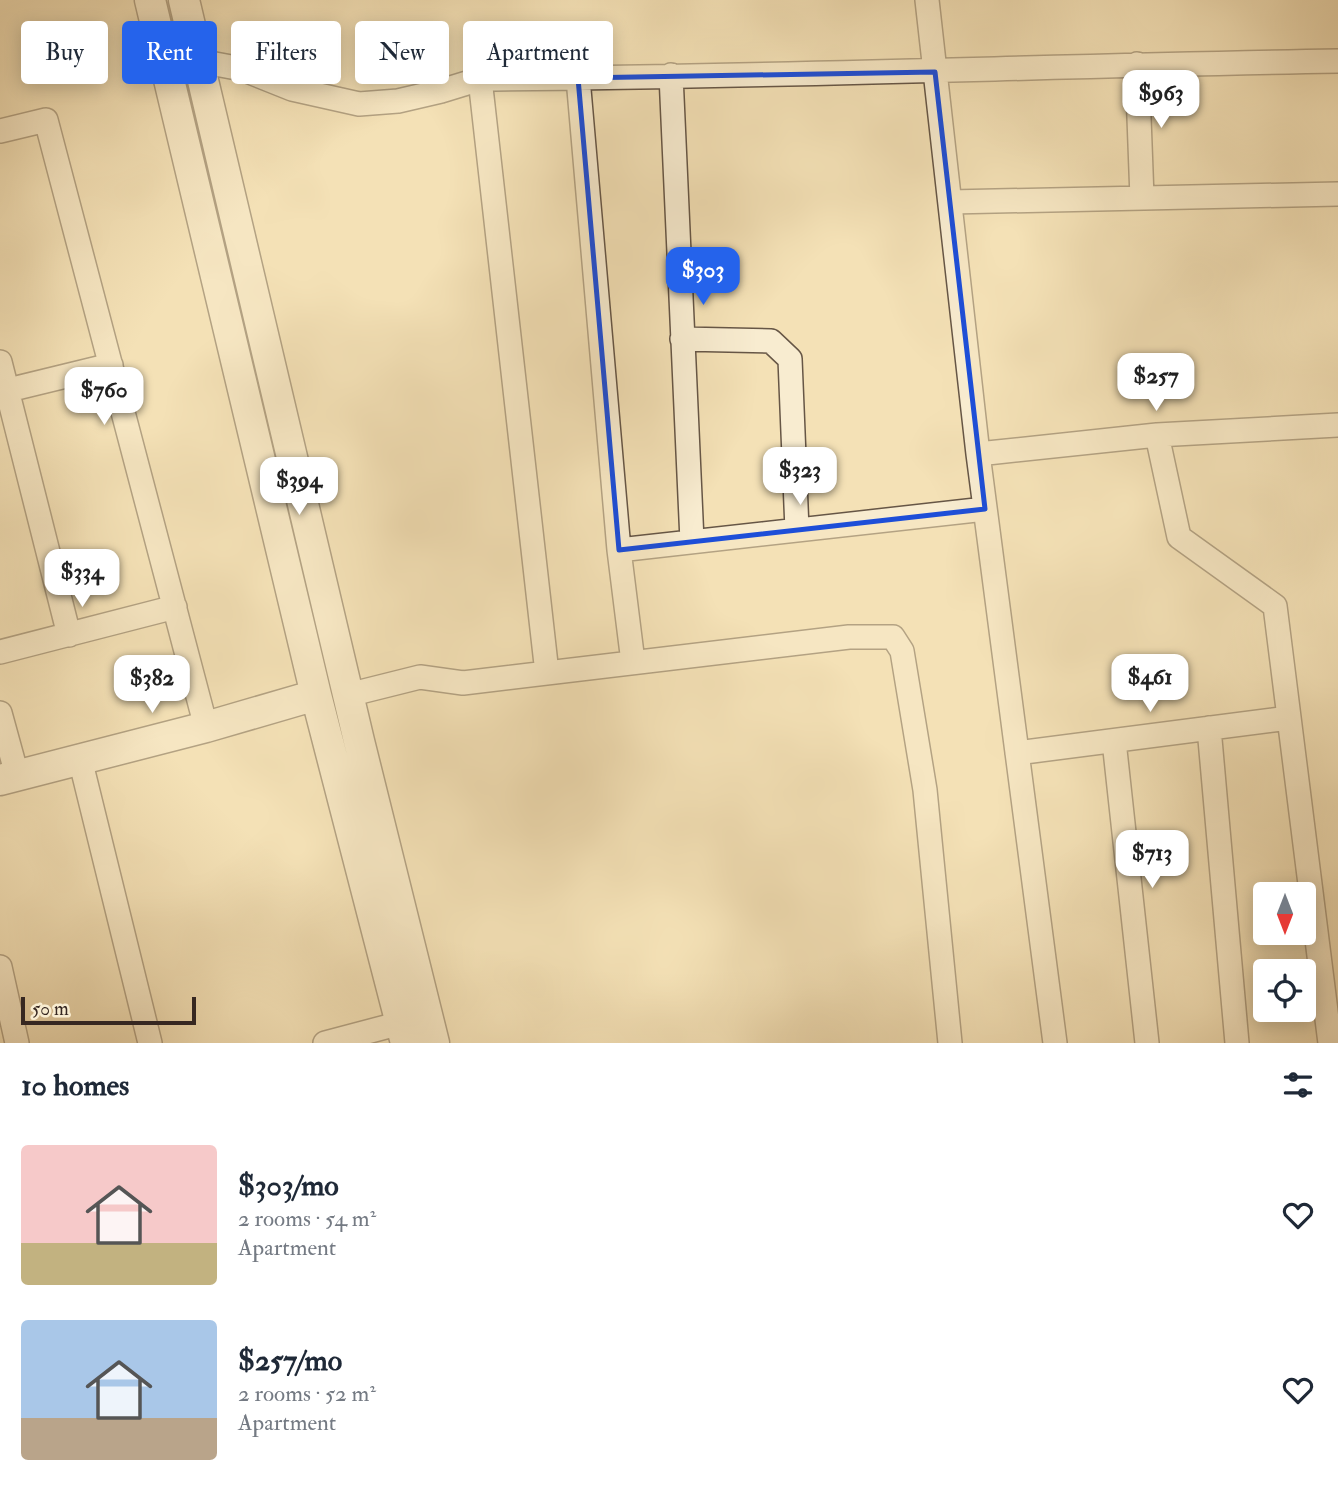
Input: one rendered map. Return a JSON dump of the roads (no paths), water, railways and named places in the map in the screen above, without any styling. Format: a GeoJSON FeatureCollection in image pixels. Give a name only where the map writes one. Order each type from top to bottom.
{"type":"FeatureCollection","features":[{"type":"Feature","properties":{"kind":"street"},"geometry":{"type":"LineString","coordinates":[[150,0],[316,695],[404,1033],[325,1043]]}},
{"type":"Feature","properties":{"kind":"street"},"geometry":{"type":"LineString","coordinates":[[184,0],[189,21]]}},
{"type":"Feature","properties":{"kind":"street"},"geometry":{"type":"LineString","coordinates":[[927,0],[978,454],[1055,1043]]}},
{"type":"Feature","properties":{"kind":"street"},"geometry":{"type":"LineString","coordinates":[[613,77],[935,72],[1137,64],[1338,61]]}},
{"type":"Feature","properties":{"kind":"street"},"geometry":{"type":"LineString","coordinates":[[217,64],[242,69],[292,89],[359,104],[398,101],[464,84]]}},
{"type":"Feature","properties":{"kind":"street"},"geometry":{"type":"LineString","coordinates":[[1137,64],[1142,198]]}},
{"type":"Feature","properties":{"kind":"street"},"geometry":{"type":"LineString","coordinates":[[671,75],[692,541]]}},
{"type":"Feature","properties":{"kind":"street"},"geometry":{"type":"LineString","coordinates":[[204,84],[348,695],[434,1043]]}},
{"type":"Feature","properties":{"kind":"street"},"geometry":{"type":"LineString","coordinates":[[481,84],[547,673]]}},
{"type":"Feature","properties":{"kind":"street"},"geometry":{"type":"LineString","coordinates":[[579,84],[620,550],[633,662]]}},
{"type":"Feature","properties":{"kind":"street"},"geometry":{"type":"LineString","coordinates":[[0,131],[46,120],[206,727]]}},
{"type":"Feature","properties":{"kind":"street"},"geometry":{"type":"LineString","coordinates":[[950,202],[1338,194]]}},
{"type":"Feature","properties":{"kind":"street"},"geometry":{"type":"LineString","coordinates":[[682,339],[771,341],[790,359],[797,530]]}},
{"type":"Feature","properties":{"kind":"street"},"geometry":{"type":"LineString","coordinates":[[0,362],[4,391],[69,635]]}},
{"type":"Feature","properties":{"kind":"street"},"geometry":{"type":"LineString","coordinates":[[4,391],[111,365]]}},
{"type":"Feature","properties":{"kind":"street"},"geometry":{"type":"LineString","coordinates":[[978,454],[1157,435],[1338,425]]}},
{"type":"Feature","properties":{"kind":"street"},"geometry":{"type":"LineString","coordinates":[[1157,435],[1179,537],[1275,606],[1330,1043]]}},
{"type":"Feature","properties":{"kind":"street"},"geometry":{"type":"LineString","coordinates":[[620,550],[985,509]]}},
{"type":"Feature","properties":{"kind":"street"},"geometry":{"type":"LineString","coordinates":[[0,652],[174,607]]}},
{"type":"Feature","properties":{"kind":"street"},"geometry":{"type":"LineString","coordinates":[[348,695],[420,677],[463,683],[849,637],[893,637],[902,651],[925,790],[950,1043]]}},
{"type":"Feature","properties":{"kind":"street"},"geometry":{"type":"LineString","coordinates":[[0,713],[8,778],[206,727],[316,695]]}},
{"type":"Feature","properties":{"kind":"street"},"geometry":{"type":"LineString","coordinates":[[1017,753],[1289,718]]}},
{"type":"Feature","properties":{"kind":"street"},"geometry":{"type":"LineString","coordinates":[[1209,728],[1237,1043]]}},
{"type":"Feature","properties":{"kind":"street"},"geometry":{"type":"LineString","coordinates":[[1114,741],[1147,1043]]}},
{"type":"Feature","properties":{"kind":"street"},"geometry":{"type":"LineString","coordinates":[[80,759],[150,1043]]}},
{"type":"Feature","properties":{"kind":"street"},"geometry":{"type":"LineString","coordinates":[[339,786],[369,779]]}},
{"type":"Feature","properties":{"kind":"street"},"geometry":{"type":"LineString","coordinates":[[0,967],[17,1043]]}}]}
